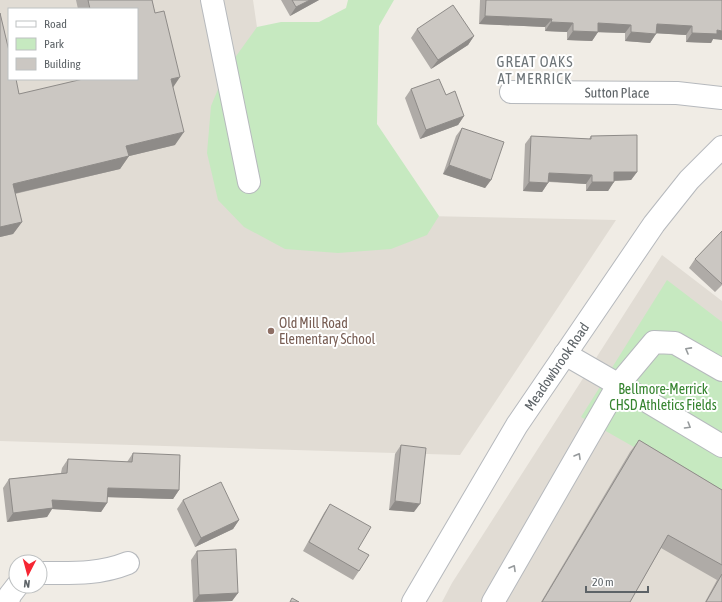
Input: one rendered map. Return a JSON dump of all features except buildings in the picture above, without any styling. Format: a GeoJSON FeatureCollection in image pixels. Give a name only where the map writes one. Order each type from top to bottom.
{"type":"FeatureCollection","features":[{"type":"Feature","properties":{"kind":"street"},"geometry":{"type":"LineString","coordinates":[[212,0],[249,182]]}},
{"type":"Feature","properties":{"kind":"street","name":"Sutton Place"},"geometry":{"type":"LineString","coordinates":[[511,92],[677,93],[722,98]]}},
{"type":"Feature","properties":{"kind":"street","name":"Meadowbrook Road"},"geometry":{"type":"LineString","coordinates":[[413,602],[517,425],[565,354],[654,224],[689,180],[722,147]]}},
{"type":"Feature","properties":{"kind":"street"},"geometry":{"type":"LineString","coordinates":[[493,602],[618,386],[654,342],[675,343],[722,370]]}},
{"type":"Feature","properties":{"kind":"street"},"geometry":{"type":"LineString","coordinates":[[565,354],[618,386],[646,400],[722,446]]}},
{"type":"Feature","properties":{"kind":"street"},"geometry":{"type":"LineString","coordinates":[[48,574],[82,573],[111,569],[128,562]]}},
{"type":"Feature","properties":{"kind":"shaded area","name":"Old Mill Road Elementary School"},"geometry":{"type":"Polygon","coordinates":[[[0,0],[253,0],[284,213],[616,220],[460,455],[0,441],[0,0]]]}},
{"type":"Feature","properties":{"kind":"shaded area"},"geometry":{"type":"Polygon","coordinates":[[[662,255],[722,301],[722,602],[442,602],[452,583],[662,255]]]}},
{"type":"Feature","properties":{"kind":"green space"},"geometry":{"type":"Polygon","coordinates":[[[348,0],[394,0],[379,26],[377,124],[439,216],[427,235],[391,249],[338,253],[285,249],[244,227],[218,200],[207,153],[211,106],[226,70],[257,27],[281,22],[319,22],[346,8],[348,0]]]}},
{"type":"Feature","properties":{"kind":"green space","name":"Bellmore-Merrick CHSD Athletics Fields"},"geometry":{"type":"Polygon","coordinates":[[[667,280],[722,322],[722,497],[581,417],[667,280]]]}},
{"type":"Feature","properties":{"kind":"place","name":"Old Mill Road Elementary School"},"geometry":{"type":"Point","coordinates":[271,331]}},
{"type":"Feature","properties":{"kind":"district","name":"GREAT OAKS AT MERRICK"},"geometry":{"type":"Point","coordinates":[535,70]}}]}
